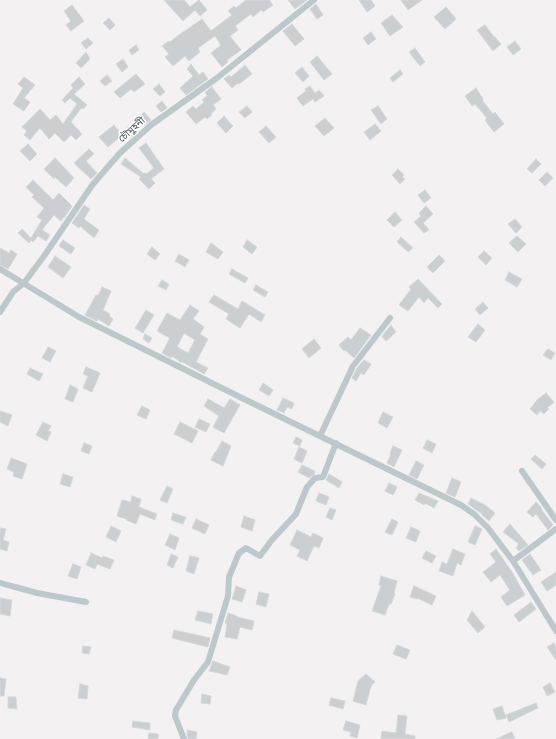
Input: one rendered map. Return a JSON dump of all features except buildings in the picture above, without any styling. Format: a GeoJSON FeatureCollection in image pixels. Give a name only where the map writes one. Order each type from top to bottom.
{"type":"FeatureCollection","features":[{"type":"Feature","properties":{"kind":"street","name":"চৌমুহনী"},"geometry":{"type":"LineString","coordinates":[[0,312],[13,292],[24,283],[93,184],[120,153],[151,125],[217,78],[314,0]]}},
{"type":"Feature","properties":{"kind":"street"},"geometry":{"type":"LineString","coordinates":[[0,269],[79,316],[246,400],[461,505],[474,514],[488,528],[513,562],[556,631]]}},
{"type":"Feature","properties":{"kind":"street"},"geometry":{"type":"LineString","coordinates":[[320,436],[353,366],[390,318]]}},
{"type":"Feature","properties":{"kind":"street"},"geometry":{"type":"LineString","coordinates":[[184,739],[175,716],[176,710],[194,680],[208,662],[228,596],[229,577],[239,553],[246,548],[260,556],[271,541],[296,514],[307,487],[315,478],[323,477],[336,444]]}},
{"type":"Feature","properties":{"kind":"street"},"geometry":{"type":"LineString","coordinates":[[522,471],[556,520]]}},
{"type":"Feature","properties":{"kind":"street"},"geometry":{"type":"LineString","coordinates":[[513,562],[556,529]]}},
{"type":"Feature","properties":{"kind":"street"},"geometry":{"type":"LineString","coordinates":[[0,583],[37,593],[86,602]]}}]}
